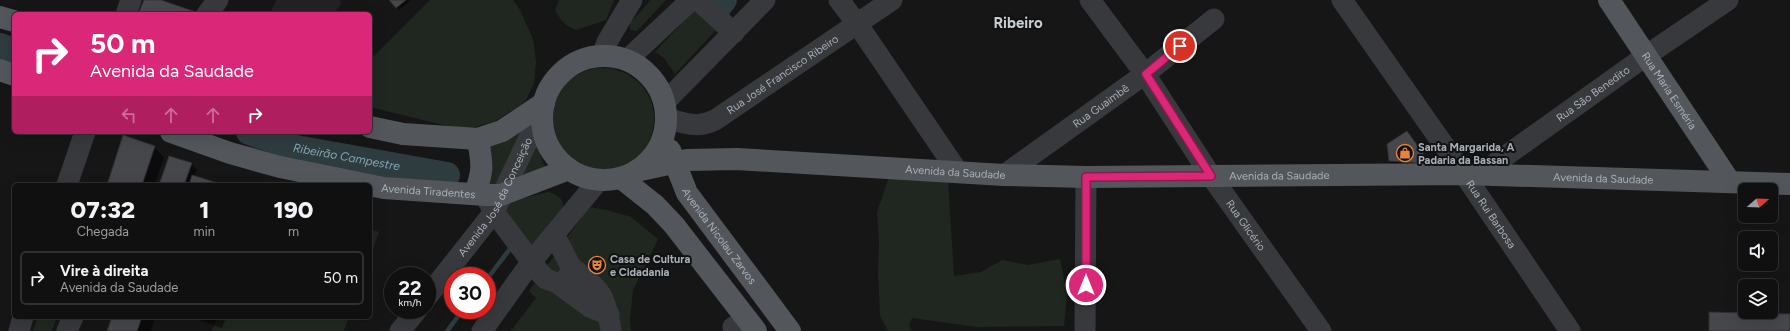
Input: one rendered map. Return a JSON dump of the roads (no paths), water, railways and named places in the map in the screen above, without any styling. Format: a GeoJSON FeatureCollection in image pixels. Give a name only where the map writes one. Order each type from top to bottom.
{"type":"FeatureCollection","features":[{"type":"Feature","properties":{"kind":"main road","name":"Rua Maria Esméria"},"geometry":{"type":"LineString","coordinates":[[1609,0],[1730,182]]}},
{"type":"Feature","properties":{"kind":"main road"},"geometry":{"type":"LineString","coordinates":[[0,17],[12,21]]}},
{"type":"Feature","properties":{"kind":"main road"},"geometry":{"type":"LineString","coordinates":[[602,56],[627,60],[640,67],[651,77],[659,90],[665,118],[655,152],[648,161],[628,174],[599,180],[583,176],[569,169],[556,158],[547,143],[542,127],[543,107],[549,88],[559,75],[572,65],[586,58],[602,56]]}},
{"type":"Feature","properties":{"kind":"main road"},"geometry":{"type":"LineString","coordinates":[[0,70],[12,74]]}},
{"type":"Feature","properties":{"kind":"main road"},"geometry":{"type":"LineString","coordinates":[[372,127],[403,134],[478,138],[502,131],[543,107]]}},
{"type":"Feature","properties":{"kind":"main road","name":"Avenida Nicolau Zarvos"},"geometry":{"type":"LineString","coordinates":[[665,118],[674,162],[687,193],[790,331]]}},
{"type":"Feature","properties":{"kind":"main road","name":"Avenida Tiradentes"},"geometry":{"type":"LineString","coordinates":[[177,134],[230,153],[280,167],[359,183]]}},
{"type":"Feature","properties":{"kind":"main road"},"geometry":{"type":"LineString","coordinates":[[478,138],[482,161],[482,174],[489,199]]}},
{"type":"Feature","properties":{"kind":"main road","name":"Avenida da Saudade"},"geometry":{"type":"LineString","coordinates":[[628,174],[674,162],[704,159],[737,159],[1004,175],[1086,177],[1472,174],[1790,184]]}},
{"type":"Feature","properties":{"kind":"main road","name":"Avenida Tiradentes"},"geometry":{"type":"LineString","coordinates":[[372,186],[489,199],[569,169]]}},
{"type":"Feature","properties":{"kind":"main road"},"geometry":{"type":"LineString","coordinates":[[628,174],[674,225],[746,326]]}},
{"type":"Feature","properties":{"kind":"street"},"geometry":{"type":"LineString","coordinates":[[127,12],[131,0]]}},
{"type":"Feature","properties":{"kind":"street"},"geometry":{"type":"LineString","coordinates":[[209,12],[218,0]]}},
{"type":"Feature","properties":{"kind":"street"},"geometry":{"type":"LineString","coordinates":[[602,56],[607,42],[632,0]]}},
{"type":"Feature","properties":{"kind":"street"},"geometry":{"type":"LineString","coordinates":[[627,60],[691,0]]}},
{"type":"Feature","properties":{"kind":"street"},"geometry":{"type":"LineString","coordinates":[[698,0],[734,33]]}},
{"type":"Feature","properties":{"kind":"street"},"geometry":{"type":"LineString","coordinates":[[665,118],[734,33],[765,0]]}},
{"type":"Feature","properties":{"kind":"street"},"geometry":{"type":"LineString","coordinates":[[839,0],[858,25],[958,172]]}},
{"type":"Feature","properties":{"kind":"street","name":"Rua José Francisco Ribeiro"},"geometry":{"type":"LineString","coordinates":[[665,118],[695,125],[704,125],[858,25],[892,0]]}},
{"type":"Feature","properties":{"kind":"street","name":"Rua Glicério"},"geometry":{"type":"LineString","coordinates":[[1090,0],[1146,74],[1211,176],[1321,331]]}},
{"type":"Feature","properties":{"kind":"street","name":"Rua São Benedito"},"geometry":{"type":"LineString","coordinates":[[1472,174],[1728,0]]}},
{"type":"Feature","properties":{"kind":"street","name":"Rua Rui Barbosa"},"geometry":{"type":"LineString","coordinates":[[1347,2],[1472,174],[1570,331]]}},
{"type":"Feature","properties":{"kind":"street","name":"Rua Guaimbê"},"geometry":{"type":"LineString","coordinates":[[1004,175],[1146,74],[1214,19]]}},
{"type":"Feature","properties":{"kind":"street","name":"Avenida José da Conceição"},"geometry":{"type":"LineString","coordinates":[[436,283],[489,199],[543,107]]}},
{"type":"Feature","properties":{"kind":"street"},"geometry":{"type":"LineString","coordinates":[[68,183],[84,134]]}},
{"type":"Feature","properties":{"kind":"street"},"geometry":{"type":"LineString","coordinates":[[1085,331],[1086,177]]}},
{"type":"Feature","properties":{"kind":"street"},"geometry":{"type":"LineString","coordinates":[[482,331],[532,261],[564,220],[599,180]]}},
{"type":"Feature","properties":{"kind":"street"},"geometry":{"type":"LineString","coordinates":[[489,199],[543,276],[596,301],[610,323]]}},
{"type":"Feature","properties":{"kind":"street"},"geometry":{"type":"LineString","coordinates":[[554,234],[571,267],[598,288],[596,301]]}},
{"type":"Feature","properties":{"kind":"street"},"geometry":{"type":"LineString","coordinates":[[557,283],[568,276],[571,272],[571,267]]}},
{"type":"Feature","properties":{"kind":"street"},"geometry":{"type":"LineString","coordinates":[[19,331],[22,319]]}},
{"type":"Feature","properties":{"kind":"street"},"geometry":{"type":"LineString","coordinates":[[67,331],[72,319]]}},
{"type":"Feature","properties":{"kind":"street"},"geometry":{"type":"LineString","coordinates":[[400,331],[410,319]]}},
{"type":"Feature","properties":{"kind":"waterway","name":"Ribeirão Campestre"},"geometry":{"type":"LineString","coordinates":[[720,5],[724,0]]}},
{"type":"Feature","properties":{"kind":"waterway","name":"Ribeirão Campestre"},"geometry":{"type":"LineString","coordinates":[[0,46],[12,50]]}},
{"type":"Feature","properties":{"kind":"waterway","name":"Ribeirão Campestre"},"geometry":{"type":"LineString","coordinates":[[255,134],[296,148],[447,175]]}},
{"type":"Feature","properties":{"kind":"waterway"},"geometry":{"type":"LineString","coordinates":[[496,267],[513,245]]}},
{"type":"Feature","properties":{"kind":"waterway"},"geometry":{"type":"LineString","coordinates":[[447,331],[456,319]]}},
{"type":"Feature","properties":{"kind":"place","name":"Santa Margarida, A Padaria da Bassan"},"geometry":{"type":"Point","coordinates":[1405,153]}},
{"type":"Feature","properties":{"kind":"place","name":"Casa de Cultura e Cidadania"},"geometry":{"type":"Point","coordinates":[597,265]}},
{"type":"Feature","properties":{"kind":"district","name":"Ribeiro"},"geometry":{"type":"Point","coordinates":[1018,23]}}]}
